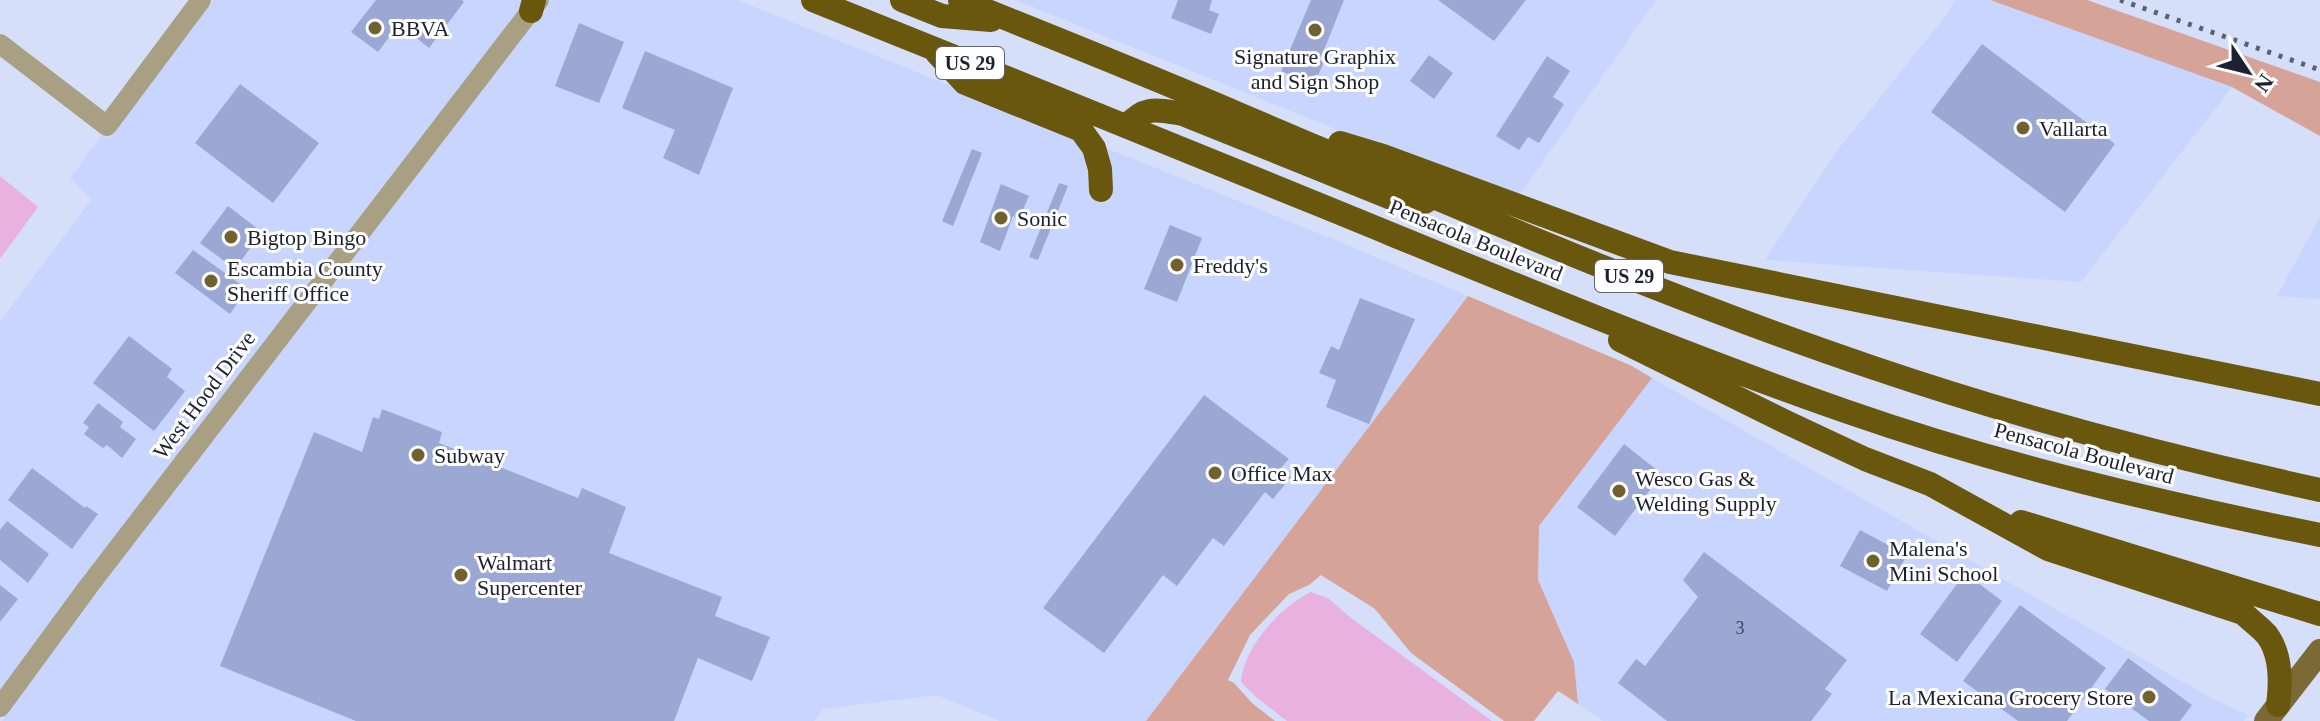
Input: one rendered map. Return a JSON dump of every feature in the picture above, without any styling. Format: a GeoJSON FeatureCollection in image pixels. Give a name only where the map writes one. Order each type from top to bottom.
{"type":"FeatureCollection","features":[{"type":"Feature","properties":{"kind":"highway","name":"Pensacola Boulevard"},"geometry":{"type":"LineString","coordinates":[[813,0],[1474,268],[1863,417],[2102,486],[2224,516],[2320,535]]}},
{"type":"Feature","properties":{"kind":"highway"},"geometry":{"type":"LineString","coordinates":[[902,0],[942,16],[1013,21]]}},
{"type":"Feature","properties":{"kind":"highway","name":"Pensacola Boulevard"},"geometry":{"type":"LineString","coordinates":[[960,0],[1747,323],[1873,368],[2009,411],[2144,448],[2320,490]]}},
{"type":"Feature","properties":{"kind":"highway"},"geometry":{"type":"LineString","coordinates":[[933,48],[965,83],[1081,130],[1094,148],[1100,169],[1101,190]]}},
{"type":"Feature","properties":{"kind":"highway"},"geometry":{"type":"LineString","coordinates":[[1127,126],[1137,114],[1155,109],[1183,114],[1394,199],[1451,204]]}},
{"type":"Feature","properties":{"kind":"highway"},"geometry":{"type":"LineString","coordinates":[[1232,111],[1383,156],[1670,262],[2320,394]]}},
{"type":"Feature","properties":{"kind":"highway"},"geometry":{"type":"LineString","coordinates":[[1474,268],[1788,423],[1865,459],[1930,484],[2048,549],[2243,613],[2266,634],[2275,651],[2280,688],[2272,713]]}},
{"type":"Feature","properties":{"kind":"highway"},"geometry":{"type":"LineString","coordinates":[[1977,508],[2320,614]]}},
{"type":"Feature","properties":{"kind":"main road"},"geometry":{"type":"LineString","coordinates":[[2272,713],[2320,651]]}},
{"type":"Feature","properties":{"kind":"street"},"geometry":{"type":"LineString","coordinates":[[0,44],[107,126],[201,0]]}},
{"type":"Feature","properties":{"kind":"street","name":"West Hood Drive"},"geometry":{"type":"LineString","coordinates":[[0,707],[88,587],[535,4]]}},
{"type":"Feature","properties":{"kind":"shaded area"},"geometry":{"type":"Polygon","coordinates":[[[213,0],[527,0],[80,581],[0,691],[0,322],[92,199],[70,179],[103,134],[110,138],[213,0]]]}},
{"type":"Feature","properties":{"kind":"shaded area"},"geometry":{"type":"Polygon","coordinates":[[[551,0],[737,0],[1468,296],[1146,721],[1000,721],[937,695],[823,709],[814,721],[2,721],[96,592],[551,0]]]}},
{"type":"Feature","properties":{"kind":"shaded area"},"geometry":{"type":"Polygon","coordinates":[[[1015,0],[1656,0],[1518,197],[1472,184],[1015,0]]]}},
{"type":"Feature","properties":{"kind":"shaded area"},"geometry":{"type":"Polygon","coordinates":[[[1955,0],[1990,0],[2232,87],[2081,282],[1765,260],[1836,152],[1944,18],[1955,0]]]}},
{"type":"Feature","properties":{"kind":"shaded area"},"geometry":{"type":"Polygon","coordinates":[[[1990,0],[2087,0],[2320,82],[2320,136],[2232,87],[1990,0]]]}},
{"type":"Feature","properties":{"kind":"shaded area"},"geometry":{"type":"Polygon","coordinates":[[[0,176],[38,207],[0,259],[0,176]]]}},
{"type":"Feature","properties":{"kind":"shaded area"},"geometry":{"type":"Polygon","coordinates":[[[2320,216],[2320,299],[2277,296],[2320,216]]]}},
{"type":"Feature","properties":{"kind":"shaded area"},"geometry":{"type":"Polygon","coordinates":[[[1468,296],[1632,366],[1652,378],[1539,526],[1538,580],[1574,662],[1578,704],[1558,691],[1534,721],[1504,721],[1411,653],[1375,609],[1321,575],[1309,585],[1289,594],[1250,635],[1228,680],[1275,721],[1146,721],[1468,296]]]}},
{"type":"Feature","properties":{"kind":"shaded area"},"geometry":{"type":"Polygon","coordinates":[[[1652,378],[2211,698],[2248,715],[2244,721],[1603,721],[1578,704],[1574,662],[1538,580],[1539,526],[1652,378]]]}},
{"type":"Feature","properties":{"kind":"shaded area"},"geometry":{"type":"Polygon","coordinates":[[[1311,592],[1328,598],[1492,721],[1287,721],[1241,682],[1243,669],[1256,642],[1276,618],[1311,592]]]}},
{"type":"Feature","properties":{"kind":"building","name":"BBVA"},"geometry":{"type":"Polygon","coordinates":[[[376,0],[464,2],[429,48],[399,24],[378,52],[351,32],[376,0]]]}},
{"type":"Feature","properties":{"kind":"building"},"geometry":{"type":"Polygon","coordinates":[[[1178,0],[1212,0],[1209,10],[1219,14],[1211,34],[1171,18],[1178,0]]]}},
{"type":"Feature","properties":{"kind":"building","name":"Signature Graphix and Sign Shop"},"geometry":{"type":"Polygon","coordinates":[[[1311,0],[1344,0],[1320,60],[1324,62],[1314,85],[1281,71],[1311,0]]]}},
{"type":"Feature","properties":{"kind":"building"},"geometry":{"type":"Polygon","coordinates":[[[1438,0],[1526,0],[1494,41],[1438,0]]]}},
{"type":"Feature","properties":{"kind":"building"},"geometry":{"type":"Polygon","coordinates":[[[579,23],[624,42],[599,103],[555,86],[579,23]]]}},
{"type":"Feature","properties":{"kind":"building","name":"Vallarta"},"geometry":{"type":"Polygon","coordinates":[[[1982,44],[2115,144],[2065,212],[1931,112],[1982,44]]]}},
{"type":"Feature","properties":{"kind":"building"},"geometry":{"type":"Polygon","coordinates":[[[645,51],[733,88],[699,175],[663,158],[675,130],[622,108],[645,51]]]}},
{"type":"Feature","properties":{"kind":"building"},"geometry":{"type":"Polygon","coordinates":[[[1429,55],[1453,73],[1434,99],[1410,81],[1429,55]]]}},
{"type":"Feature","properties":{"kind":"building"},"geometry":{"type":"Polygon","coordinates":[[[1547,56],[1570,71],[1553,97],[1564,104],[1539,143],[1528,137],[1519,150],[1496,136],[1547,56]]]}},
{"type":"Feature","properties":{"kind":"building"},"geometry":{"type":"Polygon","coordinates":[[[240,84],[319,143],[273,203],[195,143],[240,84]]]}},
{"type":"Feature","properties":{"kind":"building"},"geometry":{"type":"Polygon","coordinates":[[[972,149],[982,153],[953,226],[942,221],[972,149]]]}},
{"type":"Feature","properties":{"kind":"building"},"geometry":{"type":"Polygon","coordinates":[[[1059,183],[1068,186],[1038,260],[1029,257],[1059,183]]]}},
{"type":"Feature","properties":{"kind":"building","name":"Sonic"},"geometry":{"type":"Polygon","coordinates":[[[1001,184],[1029,196],[1019,219],[1013,216],[1000,251],[980,242],[1001,184]]]}},
{"type":"Feature","properties":{"kind":"building","name":"Bigtop Bingo"},"geometry":{"type":"Polygon","coordinates":[[[228,206],[262,232],[235,269],[200,243],[228,206]]]}},
{"type":"Feature","properties":{"kind":"building"},"geometry":{"type":"Polygon","coordinates":[[[1170,225],[1202,238],[1177,302],[1144,289],[1170,225]]]}},
{"type":"Feature","properties":{"kind":"building","name":"Escambia County Sheriff Office"},"geometry":{"type":"Polygon","coordinates":[[[193,250],[247,289],[230,314],[175,273],[193,250]]]}},
{"type":"Feature","properties":{"kind":"building"},"geometry":{"type":"Polygon","coordinates":[[[1360,298],[1415,319],[1369,424],[1326,407],[1336,380],[1319,373],[1331,346],[1339,350],[1360,298]]]}},
{"type":"Feature","properties":{"kind":"building"},"geometry":{"type":"Polygon","coordinates":[[[129,336],[172,369],[167,377],[185,391],[154,431],[93,383],[129,336]]]}},
{"type":"Feature","properties":{"kind":"building"},"geometry":{"type":"Polygon","coordinates":[[[1204,395],[1289,459],[1280,469],[1291,477],[1273,499],[1265,492],[1224,546],[1213,538],[1177,586],[1163,575],[1104,653],[1043,608],[1204,395]]]}},
{"type":"Feature","properties":{"kind":"building"},"geometry":{"type":"Polygon","coordinates":[[[98,403],[123,422],[120,427],[136,439],[122,458],[107,445],[103,448],[84,434],[89,427],[83,423],[98,403]]]}},
{"type":"Feature","properties":{"kind":"building","name":"Walmart Supercenter"},"geometry":{"type":"Polygon","coordinates":[[[382,409],[442,432],[439,443],[578,498],[582,488],[626,507],[609,553],[722,597],[715,616],[770,637],[752,681],[698,658],[674,721],[356,721],[220,666],[314,432],[362,452],[373,417],[379,419],[382,409]]]}},
{"type":"Feature","properties":{"kind":"building","name":"Wesco Gas & Welding Supply"},"geometry":{"type":"Polygon","coordinates":[[[1624,444],[1662,474],[1615,536],[1577,507],[1624,444]]]}},
{"type":"Feature","properties":{"kind":"building"},"geometry":{"type":"Polygon","coordinates":[[[32,468],[85,508],[98,514],[72,549],[8,500],[32,468]]]}},
{"type":"Feature","properties":{"kind":"building"},"geometry":{"type":"Polygon","coordinates":[[[7,521],[49,554],[28,583],[0,560],[0,530],[7,521]]]}},
{"type":"Feature","properties":{"kind":"building","name":"Malena's Mini School"},"geometry":{"type":"Polygon","coordinates":[[[1860,530],[1907,555],[1887,591],[1840,566],[1860,530]]]}},
{"type":"Feature","properties":{"kind":"building"},"geometry":{"type":"Polygon","coordinates":[[[1704,552],[1847,660],[1825,689],[1832,694],[1811,721],[1667,721],[1618,683],[1636,659],[1645,666],[1698,597],[1683,580],[1704,552]]]}},
{"type":"Feature","properties":{"kind":"building"},"geometry":{"type":"Polygon","coordinates":[[[1965,573],[2002,601],[1957,662],[1920,634],[1965,573]]]}},
{"type":"Feature","properties":{"kind":"building"},"geometry":{"type":"Polygon","coordinates":[[[0,585],[18,599],[0,622],[0,585]]]}},
{"type":"Feature","properties":{"kind":"building"},"geometry":{"type":"Polygon","coordinates":[[[2020,605],[2106,668],[2067,721],[2018,721],[1963,681],[2020,605]]]}},
{"type":"Feature","properties":{"kind":"building","name":"La Mexicana Grocery Store"},"geometry":{"type":"Polygon","coordinates":[[[2128,658],[2192,705],[2180,721],[2149,721],[2105,689],[2128,658]]]}},
{"type":"Feature","properties":{"kind":"railway"},"geometry":{"type":"LineString","coordinates":[[2120,0],[2320,70]]}},
{"type":"Feature","properties":{"kind":"place","name":"BBVA"},"geometry":{"type":"Point","coordinates":[375,28]}},
{"type":"Feature","properties":{"kind":"place","name":"Signature Graphix and Sign Shop"},"geometry":{"type":"Point","coordinates":[1315,30]}},
{"type":"Feature","properties":{"kind":"place","name":"Vallarta"},"geometry":{"type":"Point","coordinates":[2023,128]}},
{"type":"Feature","properties":{"kind":"place","name":"Sonic"},"geometry":{"type":"Point","coordinates":[1001,218]}},
{"type":"Feature","properties":{"kind":"place","name":"Bigtop Bingo"},"geometry":{"type":"Point","coordinates":[231,237]}},
{"type":"Feature","properties":{"kind":"place","name":"Freddy's"},"geometry":{"type":"Point","coordinates":[1177,265]}},
{"type":"Feature","properties":{"kind":"place","name":"Escambia County Sheriff Office"},"geometry":{"type":"Point","coordinates":[211,281]}},
{"type":"Feature","properties":{"kind":"place","name":"Subway"},"geometry":{"type":"Point","coordinates":[418,455]}},
{"type":"Feature","properties":{"kind":"place","name":"Office Max"},"geometry":{"type":"Point","coordinates":[1215,473]}},
{"type":"Feature","properties":{"kind":"place","name":"Wesco Gas & Welding Supply"},"geometry":{"type":"Point","coordinates":[1619,491]}},
{"type":"Feature","properties":{"kind":"place","name":"Malena's Mini School"},"geometry":{"type":"Point","coordinates":[1873,561]}},
{"type":"Feature","properties":{"kind":"place","name":"Walmart Supercenter"},"geometry":{"type":"Point","coordinates":[461,575]}},
{"type":"Feature","properties":{"kind":"place","name":"La Mexicana Grocery Store"},"geometry":{"type":"Point","coordinates":[2149,697]}}]}
